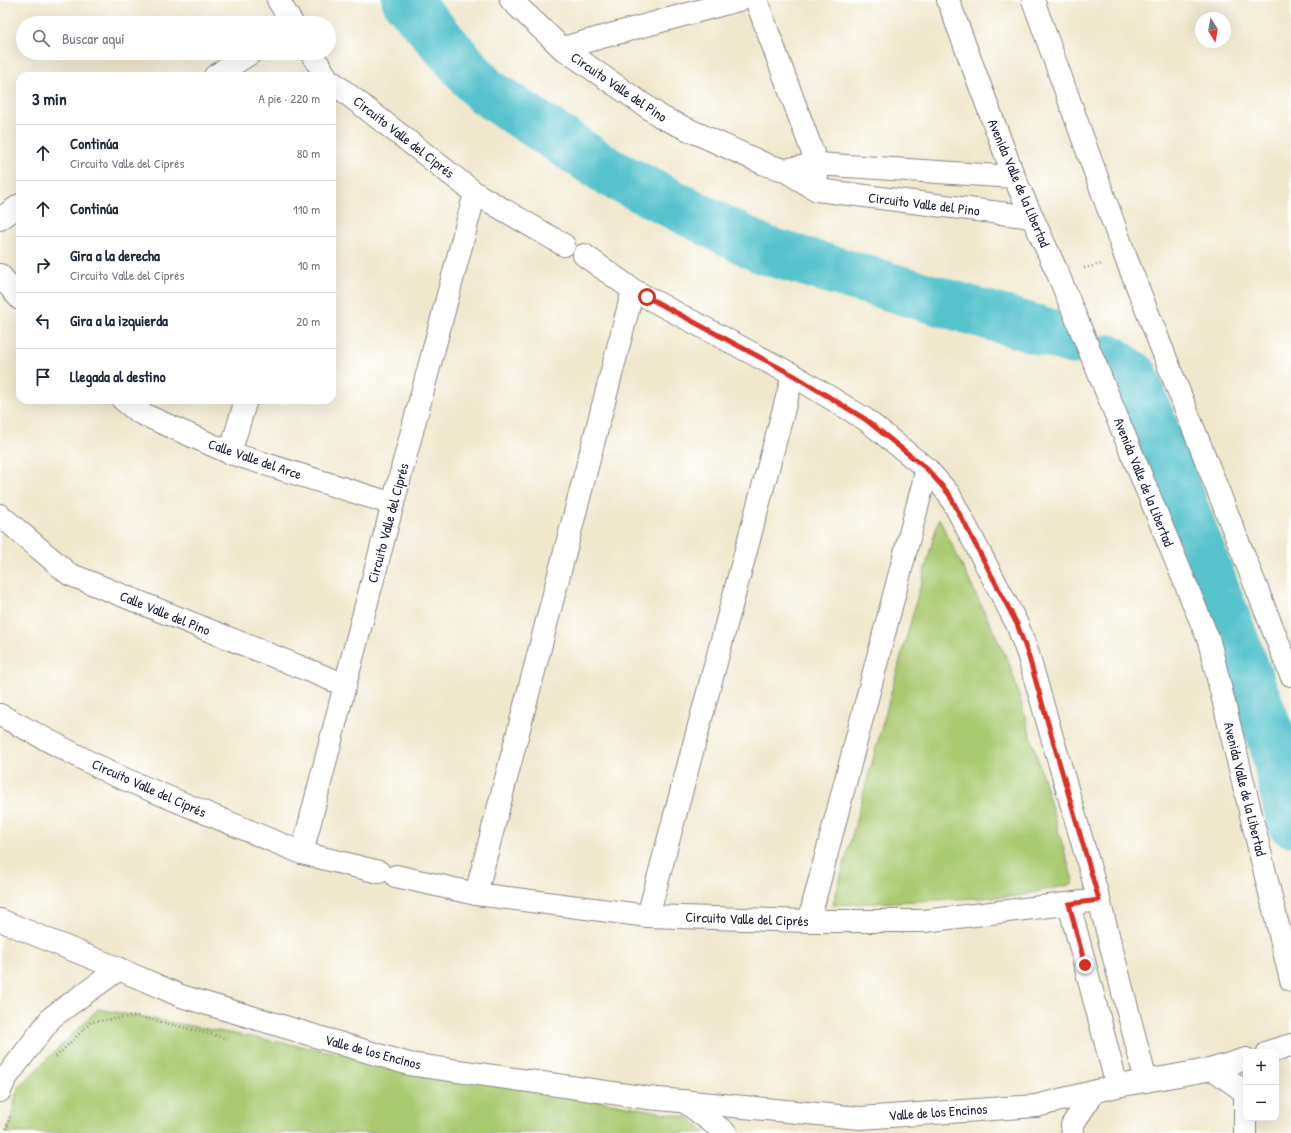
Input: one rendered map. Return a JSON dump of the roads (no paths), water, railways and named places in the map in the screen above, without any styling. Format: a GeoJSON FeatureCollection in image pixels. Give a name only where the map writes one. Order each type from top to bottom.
{"type":"FeatureCollection","features":[{"type":"Feature","properties":{"kind":"street"},"geometry":{"type":"LineString","coordinates":[[278,0],[288,16]]}},
{"type":"Feature","properties":{"kind":"street","name":"Circuito Valle del Pino"},"geometry":{"type":"LineString","coordinates":[[511,0],[562,48],[663,118],[767,165],[784,170],[816,190],[1032,217]]}},
{"type":"Feature","properties":{"kind":"street"},"geometry":{"type":"LineString","coordinates":[[562,48],[739,0]]}},
{"type":"Feature","properties":{"kind":"street"},"geometry":{"type":"LineString","coordinates":[[756,0],[817,164],[816,190]]}},
{"type":"Feature","properties":{"kind":"street","name":"Avenida Valle de la Libertad"},"geometry":{"type":"LineString","coordinates":[[948,0],[1014,177],[1058,274],[1209,641],[1291,980]]}},
{"type":"Feature","properties":{"kind":"street"},"geometry":{"type":"LineString","coordinates":[[1033,0],[1126,258],[1291,675]]}},
{"type":"Feature","properties":{"kind":"street"},"geometry":{"type":"LineString","coordinates":[[221,72],[240,60]]}},
{"type":"Feature","properties":{"kind":"street"},"geometry":{"type":"LineString","coordinates":[[316,60],[323,72]]}},
{"type":"Feature","properties":{"kind":"street","name":"Circuito Valle del Ciprés"},"geometry":{"type":"LineString","coordinates":[[336,85],[475,193],[564,245]]}},
{"type":"Feature","properties":{"kind":"street","name":"Circuito Valle del Pino"},"geometry":{"type":"LineString","coordinates":[[784,170],[817,164],[1014,177]]}},
{"type":"Feature","properties":{"kind":"street","name":"Circuito Valle del Ciprés"},"geometry":{"type":"LineString","coordinates":[[302,853],[475,193]]}},
{"type":"Feature","properties":{"kind":"street"},"geometry":{"type":"LineString","coordinates":[[0,219],[16,208]]}},
{"type":"Feature","properties":{"kind":"street"},"geometry":{"type":"LineString","coordinates":[[584,255],[633,290],[793,375],[865,419],[927,469],[949,494],[1017,624],[1028,654],[1099,900],[1146,1081]]}},
{"type":"Feature","properties":{"kind":"street"},"geometry":{"type":"LineString","coordinates":[[0,275],[16,294]]}},
{"type":"Feature","properties":{"kind":"street"},"geometry":{"type":"LineString","coordinates":[[476,894],[633,290]]}},
{"type":"Feature","properties":{"kind":"street"},"geometry":{"type":"LineString","coordinates":[[648,916],[793,375]]}},
{"type":"Feature","properties":{"kind":"street","name":"Calle Valle del Arce"},"geometry":{"type":"LineString","coordinates":[[128,404],[138,412],[230,453],[393,504]]}},
{"type":"Feature","properties":{"kind":"street"},"geometry":{"type":"LineString","coordinates":[[230,453],[245,404]]}},
{"type":"Feature","properties":{"kind":"street"},"geometry":{"type":"LineString","coordinates":[[809,921],[927,469]]}},
{"type":"Feature","properties":{"kind":"street","name":"Calle Valle del Pino"},"geometry":{"type":"LineString","coordinates":[[0,515],[69,574],[345,685]]}},
{"type":"Feature","properties":{"kind":"street","name":"Circuito Valle del Ciprés"},"geometry":{"type":"LineString","coordinates":[[0,714],[110,773],[302,853],[476,894],[648,916],[809,921],[924,921],[1099,900]]}},
{"type":"Feature","properties":{"kind":"street"},"geometry":{"type":"LineString","coordinates":[[1069,904],[1117,1086]]}},
{"type":"Feature","properties":{"kind":"street","name":"Valle de los Encinos"},"geometry":{"type":"LineString","coordinates":[[0,920],[181,996],[409,1064],[648,1098],[860,1118],[1036,1106],[1117,1086],[1214,1069],[1243,1060]]}},
{"type":"Feature","properties":{"kind":"street"},"geometry":{"type":"LineString","coordinates":[[0,1091],[5,1079],[52,1017],[119,969]]}},
{"type":"Feature","properties":{"kind":"street"},"geometry":{"type":"LineString","coordinates":[[1278,1049],[1291,1045]]}},
{"type":"Feature","properties":{"kind":"street"},"geometry":{"type":"LineString","coordinates":[[1214,1069],[1245,1092],[1245,1133]]}},
{"type":"Feature","properties":{"kind":"street"},"geometry":{"type":"LineString","coordinates":[[1073,1133],[1072,1125],[1094,1092]]}},
{"type":"Feature","properties":{"kind":"street"},"geometry":{"type":"LineString","coordinates":[[684,1101],[726,1133]]}},
{"type":"Feature","properties":{"kind":"waterway"},"geometry":{"type":"LineString","coordinates":[[406,0],[484,90],[609,172],[764,250],[1073,340]]}},
{"type":"Feature","properties":{"kind":"waterway"},"geometry":{"type":"LineString","coordinates":[[1110,359],[1134,376],[1273,742],[1291,822]]}}]}
